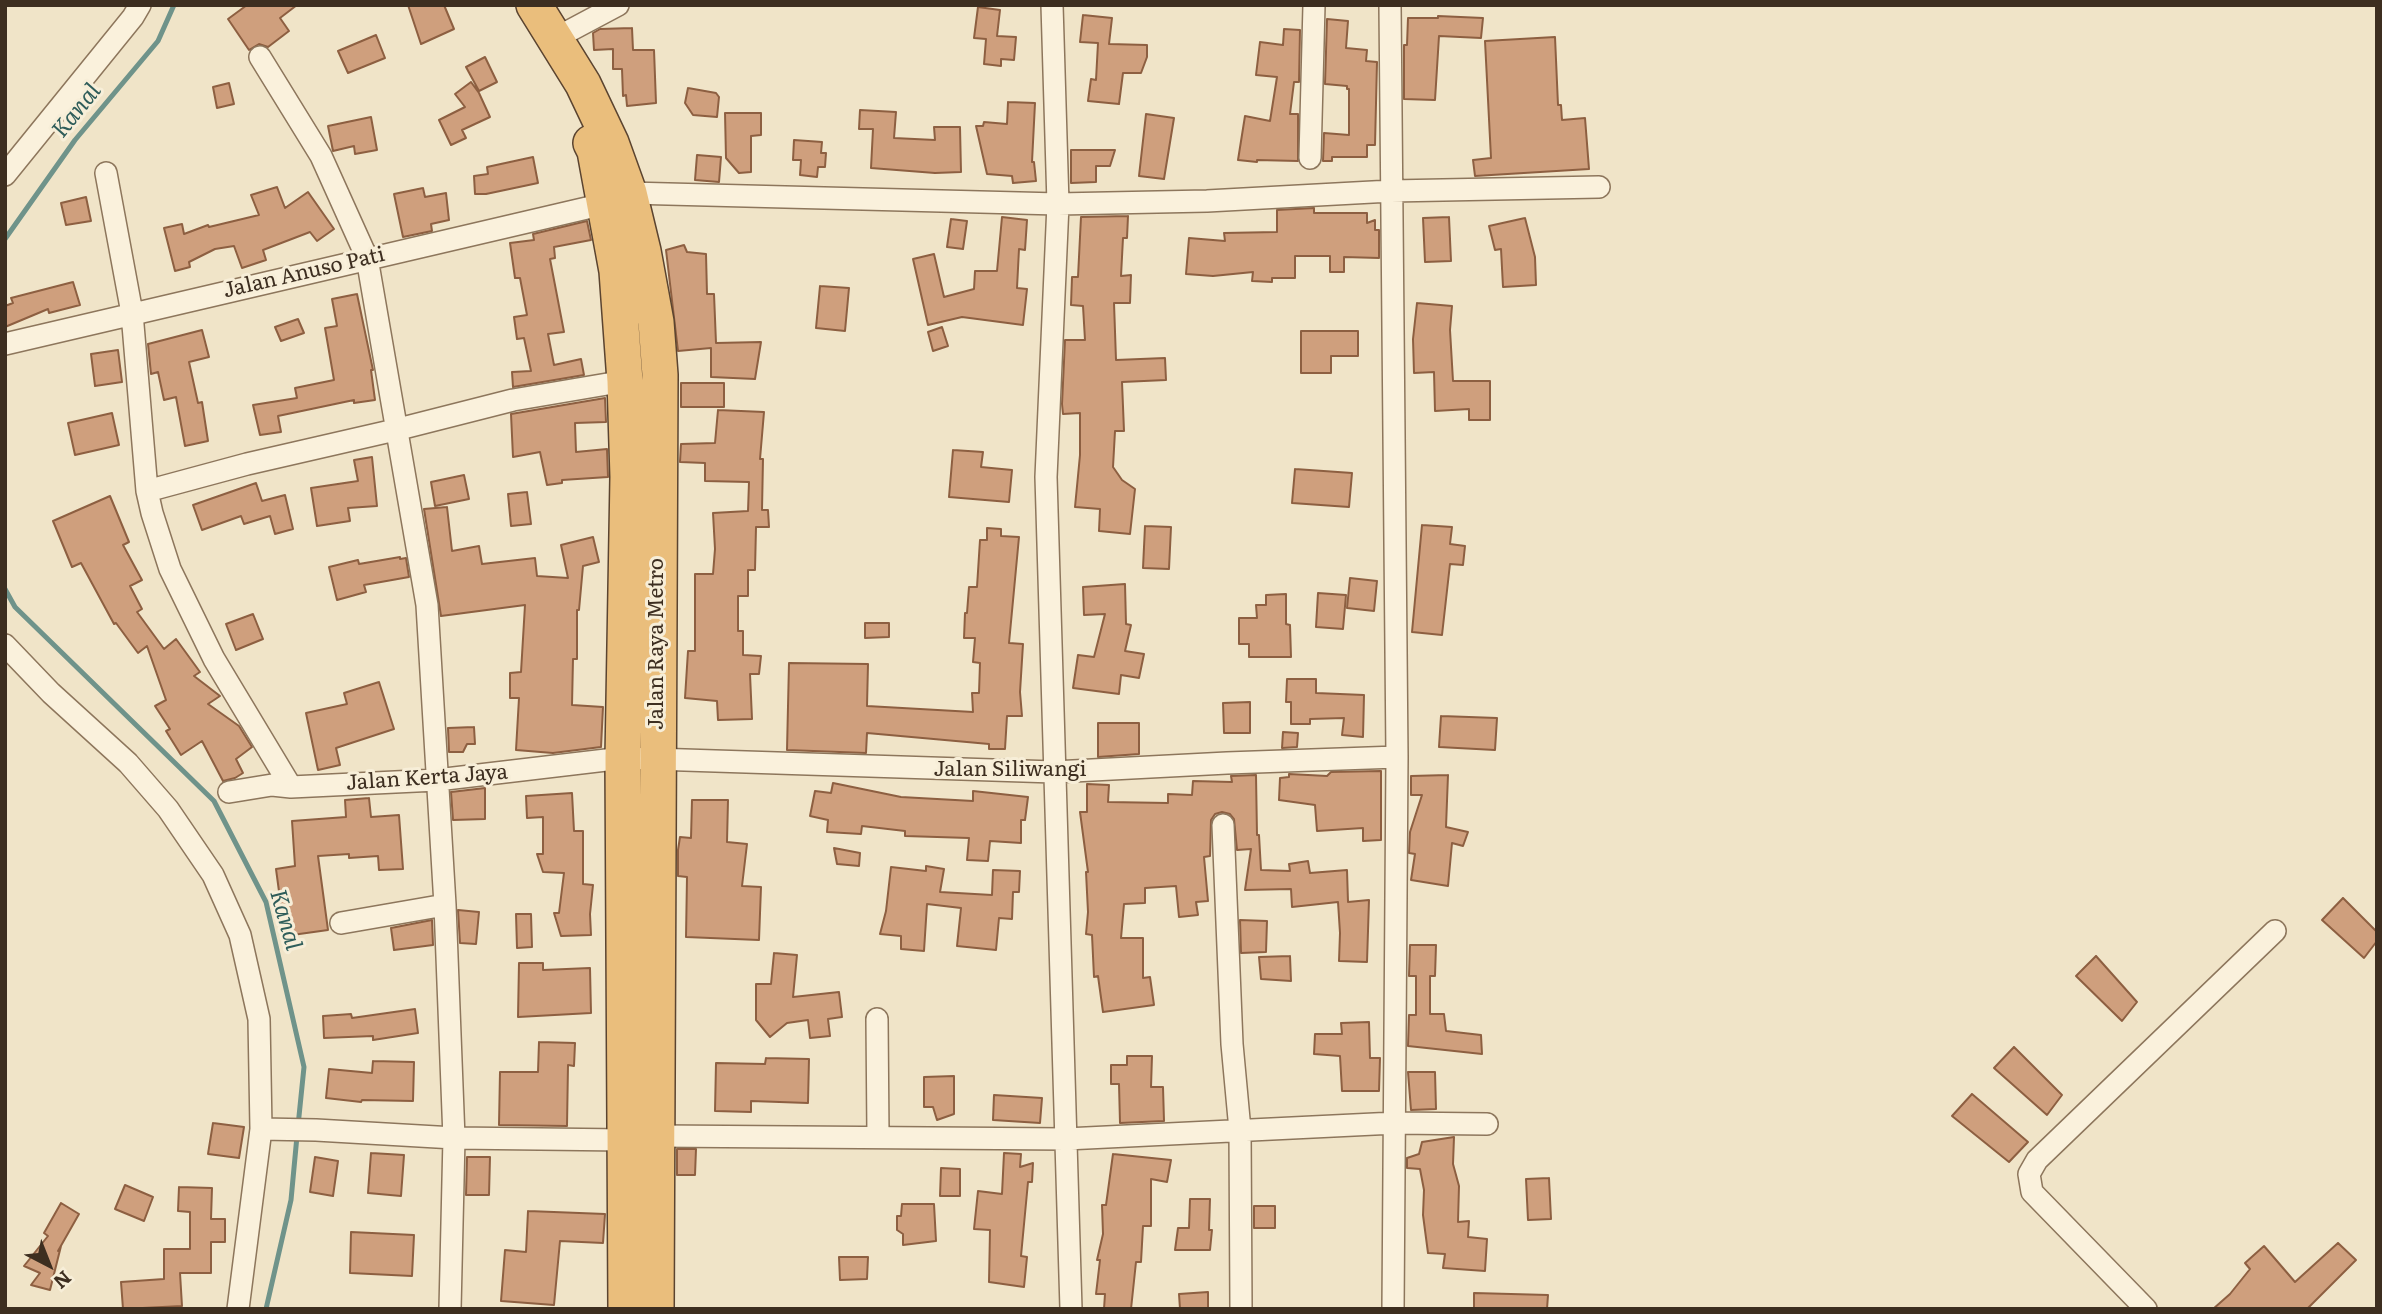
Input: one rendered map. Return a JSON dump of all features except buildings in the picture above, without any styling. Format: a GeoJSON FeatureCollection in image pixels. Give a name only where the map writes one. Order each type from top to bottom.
{"type":"FeatureCollection","features":[{"type":"Feature","properties":{"kind":"highway"},"geometry":{"type":"LineString","coordinates":[[513,5],[541,45],[595,151],[616,199],[640,759],[641,1138],[656,1309]]}},
{"type":"Feature","properties":{"kind":"highway","name":"Jalan Raya Metro"},"geometry":{"type":"LineString","coordinates":[[534,5],[583,84],[611,142],[616,199],[643,251],[656,322],[660,376],[640,759]]}},
{"type":"Feature","properties":{"kind":"highway"},"geometry":{"type":"LineString","coordinates":[[626,1309],[641,1138]]}},
{"type":"Feature","properties":{"kind":"street"},"geometry":{"type":"LineString","coordinates":[[5,175],[140,5]]}},
{"type":"Feature","properties":{"kind":"street"},"geometry":{"type":"LineString","coordinates":[[556,38],[618,5]]}},
{"type":"Feature","properties":{"kind":"street"},"geometry":{"type":"LineString","coordinates":[[1052,5],[1058,204],[1046,477],[1071,1309]]}},
{"type":"Feature","properties":{"kind":"street"},"geometry":{"type":"LineString","coordinates":[[1310,158],[1314,5]]}},
{"type":"Feature","properties":{"kind":"street"},"geometry":{"type":"LineString","coordinates":[[1390,5],[1397,757],[1393,1309]]}},
{"type":"Feature","properties":{"kind":"street"},"geometry":{"type":"LineString","coordinates":[[260,57],[321,156],[367,258],[427,605],[445,905],[454,1138],[450,1309]]}},
{"type":"Feature","properties":{"kind":"street"},"geometry":{"type":"LineString","coordinates":[[106,173],[132,313],[147,491],[170,569],[214,659],[291,787]]}},
{"type":"Feature","properties":{"kind":"street","name":"Jalan Anuso Pati"},"geometry":{"type":"LineString","coordinates":[[5,344],[616,199],[1058,204],[1206,201],[1391,191],[1600,187]]}},
{"type":"Feature","properties":{"kind":"street"},"geometry":{"type":"LineString","coordinates":[[147,491],[513,400],[625,381]]}},
{"type":"Feature","properties":{"kind":"street"},"geometry":{"type":"LineString","coordinates":[[5,645],[51,693],[128,763],[168,809],[213,875],[240,935],[260,1019],[267,1129],[238,1309]]}},
{"type":"Feature","properties":{"kind":"street","name":"Jalan Siliwangi"},"geometry":{"type":"LineString","coordinates":[[640,759],[1054,772],[1397,757]]}},
{"type":"Feature","properties":{"kind":"street","name":"Jalan Kerta Jaya"},"geometry":{"type":"LineString","coordinates":[[229,792],[272,786],[438,780],[640,759]]}},
{"type":"Feature","properties":{"kind":"street"},"geometry":{"type":"LineString","coordinates":[[1223,825],[1232,1044],[1240,1130],[1241,1309]]}},
{"type":"Feature","properties":{"kind":"street"},"geometry":{"type":"LineString","coordinates":[[341,923],[445,905]]}},
{"type":"Feature","properties":{"kind":"street"},"geometry":{"type":"LineString","coordinates":[[2146,1309],[2032,1192],[2029,1174],[2037,1160],[2275,931]]}},
{"type":"Feature","properties":{"kind":"street"},"geometry":{"type":"LineString","coordinates":[[877,1019],[878,1136]]}},
{"type":"Feature","properties":{"kind":"street"},"geometry":{"type":"LineString","coordinates":[[267,1129],[454,1138],[878,1136],[1066,1139],[1395,1123],[1487,1124]]}},
{"type":"Feature","properties":{"kind":"waterway","name":"Kanal"},"geometry":{"type":"LineString","coordinates":[[5,239],[75,140],[158,41],[174,5]]}},
{"type":"Feature","properties":{"kind":"waterway","name":"Kanal"},"geometry":{"type":"LineString","coordinates":[[5,589],[15,607],[214,801],[266,902],[304,1067],[298,1126]]}},
{"type":"Feature","properties":{"kind":"waterway","name":"Kanal"},"geometry":{"type":"LineString","coordinates":[[266,1309],[291,1200],[297,1136]]}}]}
